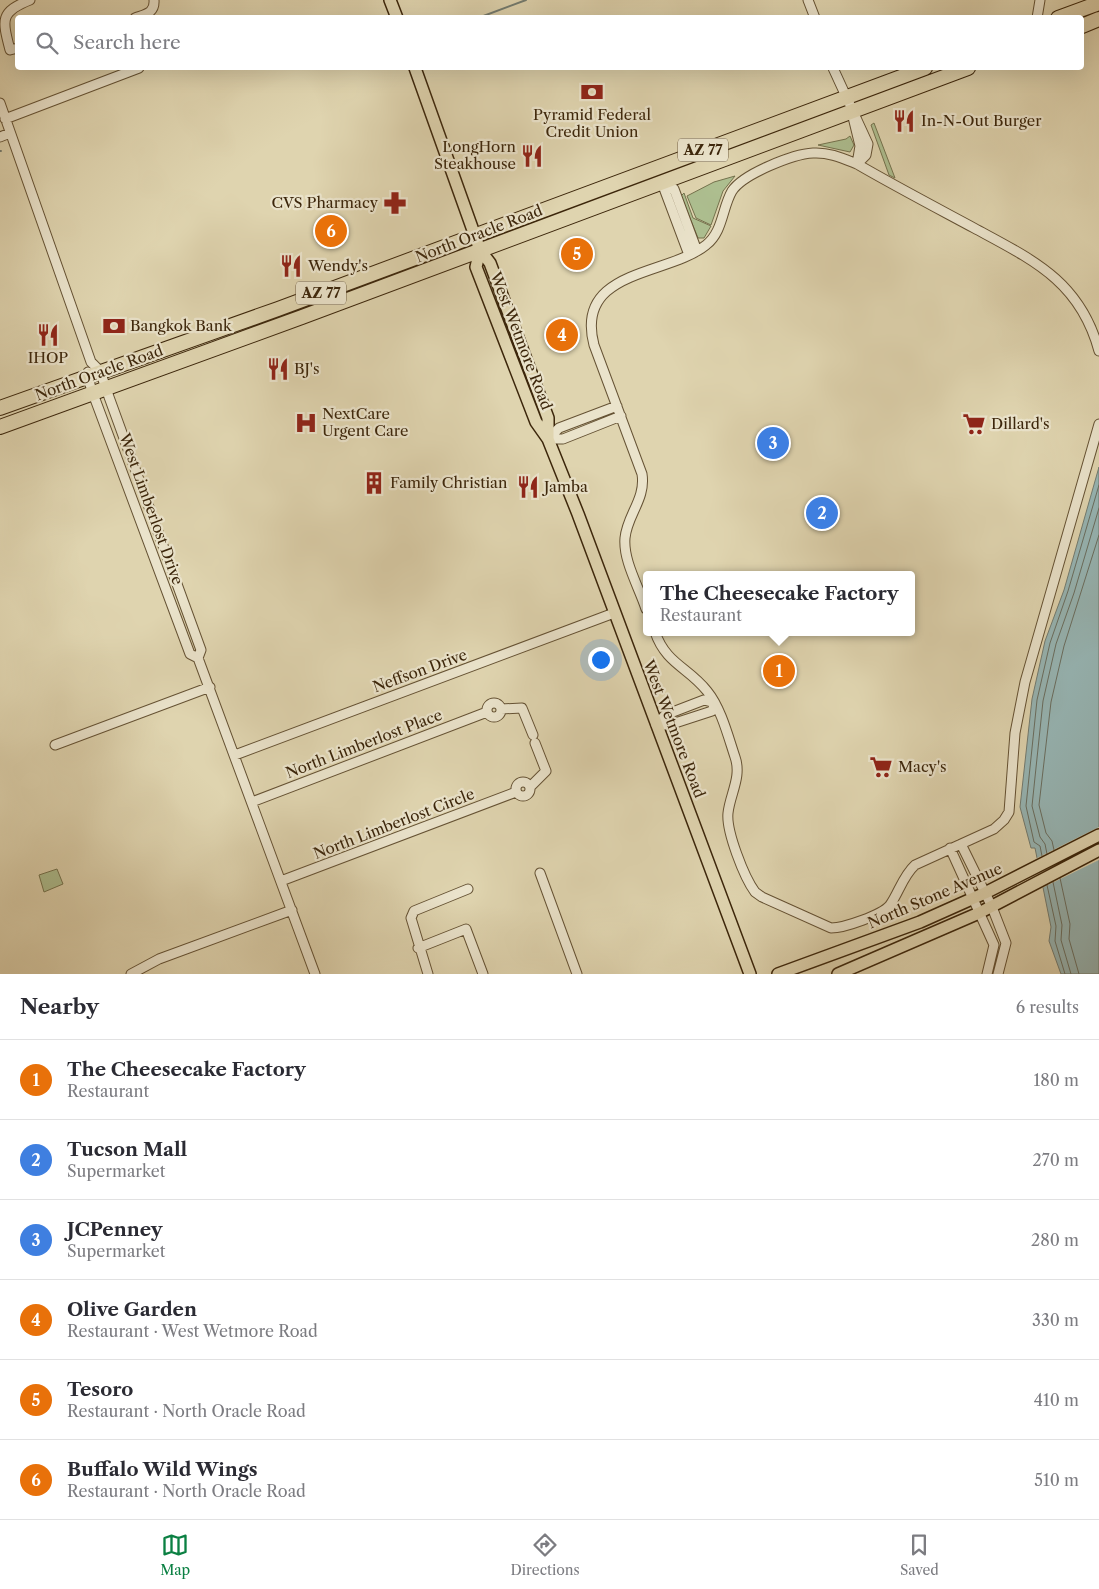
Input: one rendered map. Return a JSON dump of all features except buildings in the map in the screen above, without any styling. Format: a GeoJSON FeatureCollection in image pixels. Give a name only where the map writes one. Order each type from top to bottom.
{"type":"FeatureCollection","features":[{"type":"Feature","properties":{"kind":"highway"},"geometry":{"type":"LineString","coordinates":[[1066,15],[1099,3]]}},
{"type":"Feature","properties":{"kind":"highway"},"geometry":{"type":"LineString","coordinates":[[1084,25],[1099,19]]}},
{"type":"Feature","properties":{"kind":"highway","name":"North Oracle Road"},"geometry":{"type":"LineString","coordinates":[[0,408],[93,370],[278,309],[920,70]]}},
{"type":"Feature","properties":{"kind":"highway","name":"North Oracle Road"},"geometry":{"type":"LineString","coordinates":[[0,427],[285,324],[962,70]]}},
{"type":"Feature","properties":{"kind":"highway"},"geometry":{"type":"LineString","coordinates":[[285,324],[291,313],[352,289],[369,274]]}},
{"type":"Feature","properties":{"kind":"highway"},"geometry":{"type":"LineString","coordinates":[[198,355],[206,345],[271,319],[278,309]]}},
{"type":"Feature","properties":{"kind":"main road"},"geometry":{"type":"LineString","coordinates":[[390,0],[396,15]]}},
{"type":"Feature","properties":{"kind":"main road","name":"West Wetmore Road"},"geometry":{"type":"LineString","coordinates":[[416,70],[480,250],[476,267],[536,422],[548,439],[750,974]]}},
{"type":"Feature","properties":{"kind":"main road","name":"North Stone Avenue"},"geometry":{"type":"LineString","coordinates":[[778,974],[890,933],[972,899],[1099,835]]}},
{"type":"Feature","properties":{"kind":"main road","name":"North Stone Avenue"},"geometry":{"type":"LineString","coordinates":[[838,974],[992,907],[1099,850]]}},
{"type":"Feature","properties":{"kind":"street"},"geometry":{"type":"LineString","coordinates":[[0,54],[14,49],[2,21],[4,16],[10,9],[30,0]]}},
{"type":"Feature","properties":{"kind":"street"},"geometry":{"type":"LineString","coordinates":[[143,15],[151,12],[154,8],[154,0]]}},
{"type":"Feature","properties":{"kind":"street"},"geometry":{"type":"LineString","coordinates":[[808,0],[813,15]]}},
{"type":"Feature","properties":{"kind":"street"},"geometry":{"type":"LineString","coordinates":[[1038,15],[1040,0]]}},
{"type":"Feature","properties":{"kind":"street"},"geometry":{"type":"LineString","coordinates":[[5,118],[134,70]]}},
{"type":"Feature","properties":{"kind":"street"},"geometry":{"type":"LineString","coordinates":[[834,70],[846,98],[861,125],[868,144],[866,155],[857,164]]}},
{"type":"Feature","properties":{"kind":"street","name":"West Limberlost Drive"},"geometry":{"type":"LineString","coordinates":[[0,103],[93,370],[143,530],[190,654],[198,658],[210,687],[315,974]]}},
{"type":"Feature","properties":{"kind":"street"},"geometry":{"type":"LineString","coordinates":[[0,137],[10,133]]}},
{"type":"Feature","properties":{"kind":"street"},"geometry":{"type":"LineString","coordinates":[[643,600],[627,557],[625,543],[627,530],[642,494],[642,480],[592,338],[592,326],[597,305],[604,295],[619,282],[693,253],[712,239],[733,189],[750,174],[814,152],[834,154],[857,164],[1018,251],[1047,269],[1065,287],[1084,314],[1092,329],[1099,351]]}},
{"type":"Feature","properties":{"kind":"street"},"geometry":{"type":"LineString","coordinates":[[662,182],[674,189],[693,253]]}},
{"type":"Feature","properties":{"kind":"street","name":"West Limberlost Drive"},"geometry":{"type":"LineString","coordinates":[[93,370],[201,650],[198,658]]}},
{"type":"Feature","properties":{"kind":"street"},"geometry":{"type":"LineString","coordinates":[[548,439],[559,428],[617,406]]}},
{"type":"Feature","properties":{"kind":"street"},"geometry":{"type":"LineString","coordinates":[[548,439],[562,439],[621,416]]}},
{"type":"Feature","properties":{"kind":"street"},"geometry":{"type":"LineString","coordinates":[[656,636],[660,648],[667,656],[696,679],[715,703],[738,769],[728,810],[728,824],[750,884],[762,897],[827,927],[841,927],[885,910],[911,868],[999,825],[1009,812],[1014,741],[1023,690],[1099,424]]}},
{"type":"Feature","properties":{"kind":"street"},"geometry":{"type":"LineString","coordinates":[[143,530],[151,535],[158,535]]}},
{"type":"Feature","properties":{"kind":"street"},"geometry":{"type":"LineString","coordinates":[[173,609],[181,609],[187,614]]}},
{"type":"Feature","properties":{"kind":"street","name":"Neffson Drive"},"geometry":{"type":"LineString","coordinates":[[234,755],[614,613]]}},
{"type":"Feature","properties":{"kind":"street"},"geometry":{"type":"LineString","coordinates":[[54,745],[210,687]]}},
{"type":"Feature","properties":{"kind":"street","name":"North Limberlost Place"},"geometry":{"type":"LineString","coordinates":[[252,802],[487,712],[488,705],[492,703],[499,704],[501,708],[522,708],[546,771],[530,787]]}},
{"type":"Feature","properties":{"kind":"street"},"geometry":{"type":"LineString","coordinates":[[656,725],[669,725],[712,711],[715,703]]}},
{"type":"Feature","properties":{"kind":"street","name":"North Limberlost Circle"},"geometry":{"type":"LineString","coordinates":[[281,882],[516,792],[517,784],[521,782],[528,783],[530,787]]}},
{"type":"Feature","properties":{"kind":"street"},"geometry":{"type":"LineString","coordinates":[[960,844],[992,907],[1006,942],[998,974]]}},
{"type":"Feature","properties":{"kind":"street"},"geometry":{"type":"LineString","coordinates":[[950,848],[994,945],[988,974]]}},
{"type":"Feature","properties":{"kind":"street"},"geometry":{"type":"LineString","coordinates":[[540,873],[577,974]]}},
{"type":"Feature","properties":{"kind":"street"},"geometry":{"type":"LineString","coordinates":[[428,974],[418,948],[411,918],[414,911],[468,888]]}},
{"type":"Feature","properties":{"kind":"street"},"geometry":{"type":"LineString","coordinates":[[131,974],[159,959],[292,910]]}},
{"type":"Feature","properties":{"kind":"street"},"geometry":{"type":"LineString","coordinates":[[418,948],[466,929],[484,974]]}},
{"type":"Feature","properties":{"kind":"green space"},"geometry":{"type":"Polygon","coordinates":[[[874,123],[895,178],[889,175],[871,125],[874,123]]]}},
{"type":"Feature","properties":{"kind":"green space"},"geometry":{"type":"Polygon","coordinates":[[[850,136],[854,145],[850,152],[818,145],[846,139],[850,136]]]}},
{"type":"Feature","properties":{"kind":"green space"},"geometry":{"type":"Polygon","coordinates":[[[735,176],[723,191],[711,225],[696,218],[687,196],[714,182],[735,176]]]}},
{"type":"Feature","properties":{"kind":"green space"},"geometry":{"type":"Polygon","coordinates":[[[684,193],[693,218],[711,226],[704,238],[698,238],[681,196],[684,193]]]}},
{"type":"Feature","properties":{"kind":"green space"},"geometry":{"type":"Polygon","coordinates":[[[57,869],[63,884],[44,892],[39,875],[57,869]]]}},
{"type":"Feature","properties":{"kind":"water"},"geometry":{"type":"Polygon","coordinates":[[[1099,467],[1099,974],[1061,974],[1049,941],[1051,927],[1035,848],[1031,848],[1020,807],[1032,699],[1045,641],[1064,590],[1099,467]]]}},
{"type":"Feature","properties":{"kind":"pier"},"geometry":{"type":"Polygon","coordinates":[[[1099,827],[1099,860],[1040,889],[1035,859],[1099,827]]]}},
{"type":"Feature","properties":{"kind":"waterway"},"geometry":{"type":"LineString","coordinates":[[486,15],[526,0]]}},
{"type":"Feature","properties":{"kind":"place","name":"Pyramid Federal Credit Union"},"geometry":{"type":"Point","coordinates":[592,92]}},
{"type":"Feature","properties":{"kind":"place","name":"In-N-Out Burger"},"geometry":{"type":"Point","coordinates":[904,121]}},
{"type":"Feature","properties":{"kind":"place","name":"LongHorn Steakhouse"},"geometry":{"type":"Point","coordinates":[532,156]}},
{"type":"Feature","properties":{"kind":"place","name":"CVS Pharmacy"},"geometry":{"type":"Point","coordinates":[395,203]}},
{"type":"Feature","properties":{"kind":"place","name":"Buffalo Wild Wings"},"geometry":{"type":"Point","coordinates":[331,231]}},
{"type":"Feature","properties":{"kind":"place","name":"Tesoro"},"geometry":{"type":"Point","coordinates":[577,254]}},
{"type":"Feature","properties":{"kind":"place","name":"Wendy's"},"geometry":{"type":"Point","coordinates":[291,266]}},
{"type":"Feature","properties":{"kind":"place","name":"Bangkok Bank"},"geometry":{"type":"Point","coordinates":[114,326]}},
{"type":"Feature","properties":{"kind":"place","name":"IHOP"},"geometry":{"type":"Point","coordinates":[48,335]}},
{"type":"Feature","properties":{"kind":"place","name":"Olive Garden"},"geometry":{"type":"Point","coordinates":[562,335]}},
{"type":"Feature","properties":{"kind":"place","name":"BJ's"},"geometry":{"type":"Point","coordinates":[278,369]}},
{"type":"Feature","properties":{"kind":"place","name":"NextCare Urgent Care"},"geometry":{"type":"Point","coordinates":[306,423]}},
{"type":"Feature","properties":{"kind":"place","name":"Dillard's"},"geometry":{"type":"Point","coordinates":[974,424]}},
{"type":"Feature","properties":{"kind":"place","name":"JCPenney"},"geometry":{"type":"Point","coordinates":[773,443]}},
{"type":"Feature","properties":{"kind":"place","name":"Family Christian"},"geometry":{"type":"Point","coordinates":[374,483]}},
{"type":"Feature","properties":{"kind":"place","name":"Jamba"},"geometry":{"type":"Point","coordinates":[528,487]}},
{"type":"Feature","properties":{"kind":"place","name":"Tucson Mall"},"geometry":{"type":"Point","coordinates":[822,513]}},
{"type":"Feature","properties":{"kind":"place","name":"The Cheesecake Factory"},"geometry":{"type":"Point","coordinates":[779,671]}},
{"type":"Feature","properties":{"kind":"place","name":"Macy's"},"geometry":{"type":"Point","coordinates":[881,767]}}]}
